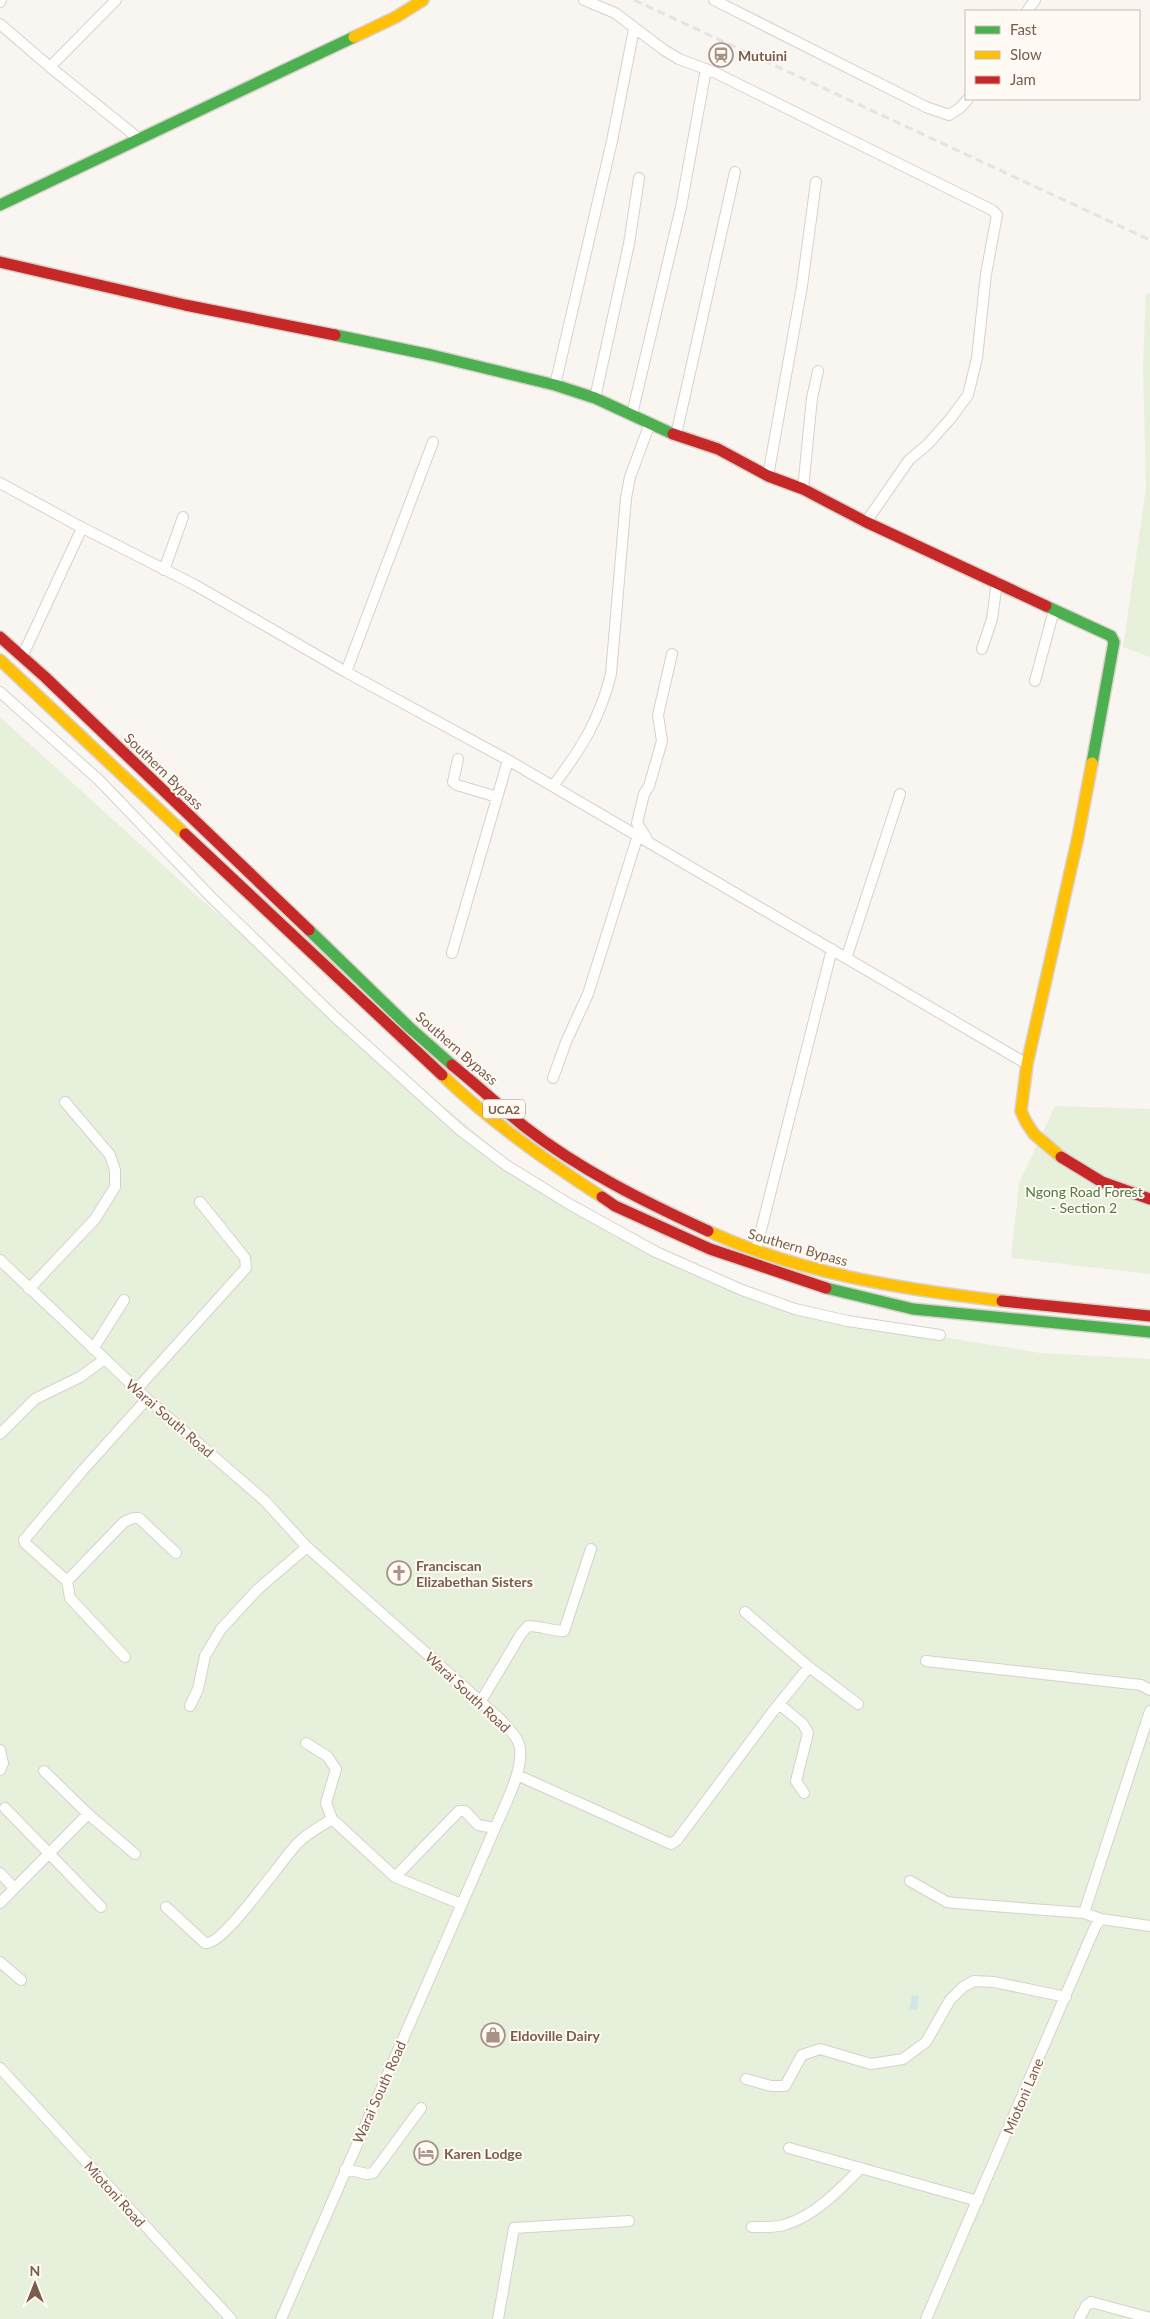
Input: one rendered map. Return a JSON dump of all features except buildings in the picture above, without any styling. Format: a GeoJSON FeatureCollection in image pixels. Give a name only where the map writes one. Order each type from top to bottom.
{"type":"FeatureCollection","features":[{"type":"Feature","properties":{"kind":"main road"},"geometry":{"type":"LineString","coordinates":[[0,205],[396,17],[423,0]]}},
{"type":"Feature","properties":{"kind":"main road"},"geometry":{"type":"LineString","coordinates":[[0,262],[194,307],[431,355],[555,385],[595,398],[676,435],[718,449],[768,476],[803,489],[866,522],[1108,634],[1114,642],[1078,836],[1027,1064],[1022,1114],[1039,1138],[1056,1153],[1114,1187],[1150,1199]]}},
{"type":"Feature","properties":{"kind":"main road","name":"Southern Bypass"},"geometry":{"type":"LineString","coordinates":[[0,637],[409,1027],[526,1128],[594,1173],[668,1213],[736,1244],[810,1267],[875,1284],[916,1291],[1150,1316]]}},
{"type":"Feature","properties":{"kind":"main road","name":"Southern Bypass"},"geometry":{"type":"LineString","coordinates":[[0,660],[470,1102],[533,1152],[615,1206],[710,1249],[811,1286],[867,1300],[947,1314],[1150,1332]]}},
{"type":"Feature","properties":{"kind":"street"},"geometry":{"type":"LineString","coordinates":[[50,67],[116,0]]}},
{"type":"Feature","properties":{"kind":"street"},"geometry":{"type":"LineString","coordinates":[[584,0],[615,13],[634,29],[679,59],[706,69],[971,199],[992,210],[996,215],[986,274],[977,358],[968,395],[945,424],[909,460],[866,522]]}},
{"type":"Feature","properties":{"kind":"street"},"geometry":{"type":"LineString","coordinates":[[714,0],[926,107],[949,114],[960,108],[967,100]]}},
{"type":"Feature","properties":{"kind":"street"},"geometry":{"type":"LineString","coordinates":[[0,24],[138,138]]}},
{"type":"Feature","properties":{"kind":"street"},"geometry":{"type":"LineString","coordinates":[[555,385],[612,141],[634,29]]}},
{"type":"Feature","properties":{"kind":"street"},"geometry":{"type":"LineString","coordinates":[[632,414],[681,207],[706,69]]}},
{"type":"Feature","properties":{"kind":"street"},"geometry":{"type":"LineString","coordinates":[[676,435],[735,172]]}},
{"type":"Feature","properties":{"kind":"street"},"geometry":{"type":"LineString","coordinates":[[595,398],[629,244],[638,178]]}},
{"type":"Feature","properties":{"kind":"street"},"geometry":{"type":"LineString","coordinates":[[768,476],[802,286],[816,182]]}},
{"type":"Feature","properties":{"kind":"street"},"geometry":{"type":"LineString","coordinates":[[803,489],[812,398],[818,371]]}},
{"type":"Feature","properties":{"kind":"street"},"geometry":{"type":"LineString","coordinates":[[554,786],[582,747],[596,721],[606,696],[611,674],[628,491],[633,469],[650,423]]}},
{"type":"Feature","properties":{"kind":"street"},"geometry":{"type":"LineString","coordinates":[[346,672],[433,442]]}},
{"type":"Feature","properties":{"kind":"street"},"geometry":{"type":"LineString","coordinates":[[0,483],[164,570],[554,786],[1027,1064]]}},
{"type":"Feature","properties":{"kind":"street"},"geometry":{"type":"LineString","coordinates":[[164,570],[183,517]]}},
{"type":"Feature","properties":{"kind":"street"},"geometry":{"type":"LineString","coordinates":[[22,656],[82,528]]}},
{"type":"Feature","properties":{"kind":"street"},"geometry":{"type":"LineString","coordinates":[[982,649],[992,619],[997,582]]}},
{"type":"Feature","properties":{"kind":"street"},"geometry":{"type":"LineString","coordinates":[[1035,681],[1054,610]]}},
{"type":"Feature","properties":{"kind":"street"},"geometry":{"type":"LineString","coordinates":[[649,842],[637,823],[644,794],[649,786],[662,741],[658,715],[672,654]]}},
{"type":"Feature","properties":{"kind":"street"},"geometry":{"type":"LineString","coordinates":[[0,692],[99,780],[211,897],[335,1017],[460,1130],[506,1165],[571,1205],[656,1252],[742,1290],[795,1308],[848,1321],[940,1335]]}},
{"type":"Feature","properties":{"kind":"street"},"geometry":{"type":"LineString","coordinates":[[458,759],[453,782],[457,785],[497,797]]}},
{"type":"Feature","properties":{"kind":"street"},"geometry":{"type":"LineString","coordinates":[[452,954],[508,760]]}},
{"type":"Feature","properties":{"kind":"street"},"geometry":{"type":"LineString","coordinates":[[846,956],[900,794]]}},
{"type":"Feature","properties":{"kind":"street"},"geometry":{"type":"LineString","coordinates":[[553,1078],[566,1042],[588,994],[638,835]]}},
{"type":"Feature","properties":{"kind":"street"},"geometry":{"type":"LineString","coordinates":[[756,1250],[832,949]]}},
{"type":"Feature","properties":{"kind":"street"},"geometry":{"type":"LineString","coordinates":[[29,1289],[95,1219],[114,1187],[115,1170],[110,1155],[65,1102]]}},
{"type":"Feature","properties":{"kind":"street"},"geometry":{"type":"LineString","coordinates":[[137,1389],[246,1268],[245,1258],[200,1202]]}},
{"type":"Feature","properties":{"kind":"street","name":"Warai South Road"},"geometry":{"type":"LineString","coordinates":[[0,1260],[147,1399],[264,1500],[307,1547],[481,1701],[500,1719],[518,1742],[521,1752],[516,1775],[495,1828],[281,2319]]}},
{"type":"Feature","properties":{"kind":"street"},"geometry":{"type":"LineString","coordinates":[[94,1349],[124,1300]]}},
{"type":"Feature","properties":{"kind":"street"},"geometry":{"type":"LineString","coordinates":[[0,1434],[35,1400],[80,1377],[105,1359]]}},
{"type":"Feature","properties":{"kind":"street"},"geometry":{"type":"LineString","coordinates":[[125,1657],[70,1598],[67,1581],[25,1543],[25,1537],[147,1399]]}},
{"type":"Feature","properties":{"kind":"street"},"geometry":{"type":"LineString","coordinates":[[67,1581],[128,1519],[139,1518],[176,1553]]}},
{"type":"Feature","properties":{"kind":"street"},"geometry":{"type":"LineString","coordinates":[[190,1706],[198,1689],[205,1656],[221,1629],[258,1589],[307,1547]]}},
{"type":"Feature","properties":{"kind":"street"},"geometry":{"type":"LineString","coordinates":[[481,1701],[521,1634],[528,1626],[542,1626],[552,1631],[564,1632],[590,1549]]}},
{"type":"Feature","properties":{"kind":"street"},"geometry":{"type":"LineString","coordinates":[[745,1612],[809,1668],[858,1704]]}},
{"type":"Feature","properties":{"kind":"street"},"geometry":{"type":"LineString","coordinates":[[926,1661],[1141,1685],[1150,1690]]}},
{"type":"Feature","properties":{"kind":"street"},"geometry":{"type":"LineString","coordinates":[[516,1775],[671,1844],[677,1840],[779,1704],[809,1668]]}},
{"type":"Feature","properties":{"kind":"street"},"geometry":{"type":"LineString","coordinates":[[779,1704],[803,1724],[808,1733],[796,1781],[804,1793]]}},
{"type":"Feature","properties":{"kind":"street"},"geometry":{"type":"LineString","coordinates":[[1084,1913],[1150,1711]]}},
{"type":"Feature","properties":{"kind":"street"},"geometry":{"type":"LineString","coordinates":[[306,1743],[327,1756],[336,1769],[326,1803],[332,1820],[395,1876],[461,1904]]}},
{"type":"Feature","properties":{"kind":"street"},"geometry":{"type":"LineString","coordinates":[[0,1750],[3,1763],[0,1770]]}},
{"type":"Feature","properties":{"kind":"street"},"geometry":{"type":"LineString","coordinates":[[44,1771],[88,1814],[135,1854]]}},
{"type":"Feature","properties":{"kind":"street"},"geometry":{"type":"LineString","coordinates":[[5,1808],[101,1907]]}},
{"type":"Feature","properties":{"kind":"street"},"geometry":{"type":"LineString","coordinates":[[395,1876],[459,1811],[465,1811],[478,1825],[495,1828]]}},
{"type":"Feature","properties":{"kind":"street"},"geometry":{"type":"LineString","coordinates":[[0,1903],[7,1885],[49,1853],[88,1814]]}},
{"type":"Feature","properties":{"kind":"street"},"geometry":{"type":"LineString","coordinates":[[166,1908],[205,1943],[212,1943],[232,1925],[298,1842],[332,1820]]}},
{"type":"Feature","properties":{"kind":"street"},"geometry":{"type":"LineString","coordinates":[[0,1873],[7,1885]]}},
{"type":"Feature","properties":{"kind":"street"},"geometry":{"type":"LineString","coordinates":[[910,1880],[947,1902],[1084,1913],[1101,1918],[1150,1926]]}},
{"type":"Feature","properties":{"kind":"street","name":"Miotoni Lane"},"geometry":{"type":"LineString","coordinates":[[926,2319],[1095,1927],[1101,1918]]}},
{"type":"Feature","properties":{"kind":"street"},"geometry":{"type":"LineString","coordinates":[[0,1962],[21,1980]]}},
{"type":"Feature","properties":{"kind":"street"},"geometry":{"type":"LineString","coordinates":[[746,2079],[771,2086],[785,2086],[802,2055],[820,2049],[871,2064],[903,2060],[926,2042],[950,2000],[963,1987],[974,1981],[994,1982],[1066,1997]]}},
{"type":"Feature","properties":{"kind":"street","name":"Miotoni Road"},"geometry":{"type":"LineString","coordinates":[[0,2068],[231,2319]]}},
{"type":"Feature","properties":{"kind":"street"},"geometry":{"type":"LineString","coordinates":[[346,2169],[366,2174],[373,2173],[421,2108]]}},
{"type":"Feature","properties":{"kind":"street"},"geometry":{"type":"LineString","coordinates":[[789,2148],[978,2201]]}},
{"type":"Feature","properties":{"kind":"street"},"geometry":{"type":"LineString","coordinates":[[752,2228],[786,2225],[806,2215],[838,2191],[861,2168]]}},
{"type":"Feature","properties":{"kind":"street"},"geometry":{"type":"LineString","coordinates":[[498,2319],[514,2228],[629,2220]]}},
{"type":"Feature","properties":{"kind":"street"},"geometry":{"type":"LineString","coordinates":[[1079,2319],[1086,2306],[1091,2302],[1150,2318]]}},
{"type":"Feature","properties":{"kind":"green space"},"geometry":{"type":"Polygon","coordinates":[[[1146,293],[1150,294],[1150,657],[1123,647],[1146,489],[1143,365],[1146,293]]]}},
{"type":"Feature","properties":{"kind":"green space"},"geometry":{"type":"Polygon","coordinates":[[[0,717],[187,887],[370,1045],[542,1188],[652,1255],[775,1303],[936,1336],[1041,1353],[1150,1359],[1150,2319],[0,2319],[0,717]]]}},
{"type":"Feature","properties":{"kind":"green space","name":"Ngong Road Forest - Section 2"},"geometry":{"type":"Polygon","coordinates":[[[1055,1106],[1150,1109],[1150,1274],[1011,1258],[1019,1183],[1055,1106]]]}},
{"type":"Feature","properties":{"kind":"water"},"geometry":{"type":"Polygon","coordinates":[[[912,1995],[919,1996],[917,2010],[909,2009],[912,1995]]]}},
{"type":"Feature","properties":{"kind":"railway"},"geometry":{"type":"LineString","coordinates":[[634,0],[1150,240]]}},
{"type":"Feature","properties":{"kind":"traffic: fast"},"geometry":{"type":"LineString","coordinates":[[0,205],[354,37]]}},
{"type":"Feature","properties":{"kind":"traffic: fast"},"geometry":{"type":"LineString","coordinates":[[335,335],[431,355],[555,385],[595,398],[673,434]]}},
{"type":"Feature","properties":{"kind":"traffic: fast"},"geometry":{"type":"LineString","coordinates":[[1046,606],[1111,636],[1114,642],[1092,763]]}},
{"type":"Feature","properties":{"kind":"traffic: fast"},"geometry":{"type":"LineString","coordinates":[[309,930],[409,1027],[452,1065]]}},
{"type":"Feature","properties":{"kind":"traffic: fast"},"geometry":{"type":"LineString","coordinates":[[826,1288],[913,1309],[1150,1332]]}},
{"type":"Feature","properties":{"kind":"traffic: slow"},"geometry":{"type":"LineString","coordinates":[[354,37],[396,17],[423,0]]}},
{"type":"Feature","properties":{"kind":"traffic: slow"},"geometry":{"type":"LineString","coordinates":[[0,660],[185,834]]}},
{"type":"Feature","properties":{"kind":"traffic: slow"},"geometry":{"type":"LineString","coordinates":[[1061,1157],[1034,1134],[1021,1111],[1027,1064],[1078,837],[1092,763]]}},
{"type":"Feature","properties":{"kind":"traffic: slow"},"geometry":{"type":"LineString","coordinates":[[442,1075],[519,1140],[602,1197]]}},
{"type":"Feature","properties":{"kind":"traffic: slow"},"geometry":{"type":"LineString","coordinates":[[708,1231],[743,1246],[779,1258],[852,1278],[1002,1301]]}},
{"type":"Feature","properties":{"kind":"traffic: jam"},"geometry":{"type":"LineString","coordinates":[[0,262],[185,305],[335,335]]}},
{"type":"Feature","properties":{"kind":"traffic: jam"},"geometry":{"type":"LineString","coordinates":[[673,434],[718,449],[768,476],[803,489],[866,522],[1046,606]]}},
{"type":"Feature","properties":{"kind":"traffic: jam"},"geometry":{"type":"LineString","coordinates":[[0,637],[45,677],[309,930]]}},
{"type":"Feature","properties":{"kind":"traffic: jam"},"geometry":{"type":"LineString","coordinates":[[185,834],[442,1075]]}},
{"type":"Feature","properties":{"kind":"traffic: jam"},"geometry":{"type":"LineString","coordinates":[[452,1065],[546,1143],[590,1171],[637,1197],[708,1231]]}},
{"type":"Feature","properties":{"kind":"traffic: jam"},"geometry":{"type":"LineString","coordinates":[[1061,1157],[1102,1182],[1150,1199]]}},
{"type":"Feature","properties":{"kind":"traffic: jam"},"geometry":{"type":"LineString","coordinates":[[602,1197],[615,1206],[710,1249],[826,1288]]}},
{"type":"Feature","properties":{"kind":"traffic: jam"},"geometry":{"type":"LineString","coordinates":[[1002,1301],[1150,1316]]}},
{"type":"Feature","properties":{"kind":"place","name":"Mutuini"},"geometry":{"type":"Point","coordinates":[721,55]}},
{"type":"Feature","properties":{"kind":"place","name":"Franciscan Elizabethan Sisters"},"geometry":{"type":"Point","coordinates":[399,1573]}},
{"type":"Feature","properties":{"kind":"place","name":"Eldoville Dairy"},"geometry":{"type":"Point","coordinates":[493,2035]}},
{"type":"Feature","properties":{"kind":"place","name":"Karen Lodge"},"geometry":{"type":"Point","coordinates":[426,2153]}}]}
